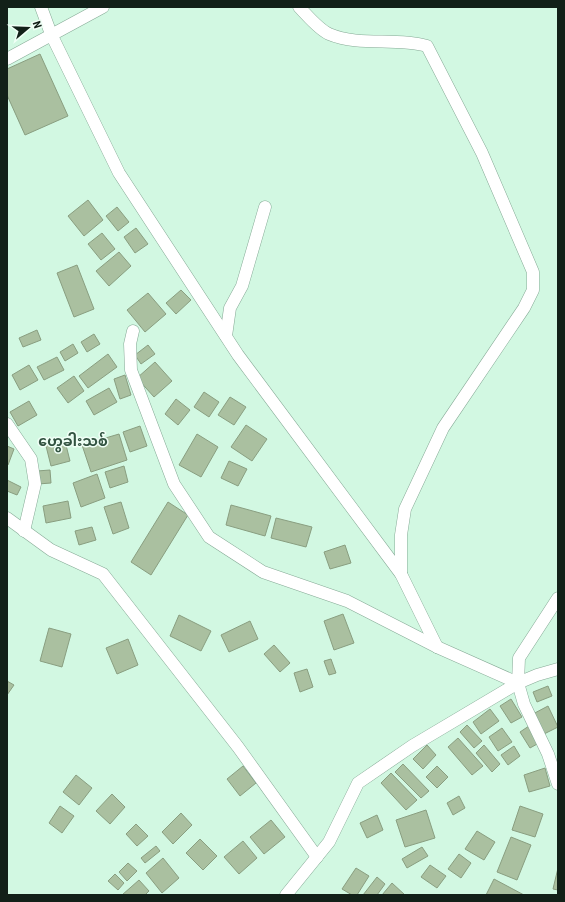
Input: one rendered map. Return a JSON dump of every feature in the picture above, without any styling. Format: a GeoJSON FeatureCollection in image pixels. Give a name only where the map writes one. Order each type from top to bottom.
{"type":"FeatureCollection","features":[{"type":"Feature","properties":{"kind":"street"},"geometry":{"type":"LineString","coordinates":[[41,7],[51,34],[119,173],[238,355],[401,574],[437,646]]}},
{"type":"Feature","properties":{"kind":"street"},"geometry":{"type":"LineString","coordinates":[[7,59],[102,7]]}},
{"type":"Feature","properties":{"kind":"street"},"geometry":{"type":"LineString","coordinates":[[298,7],[328,33],[356,41],[416,43],[427,46],[482,153],[533,272],[533,290],[524,308],[443,428],[405,509],[401,535],[401,574]]}},
{"type":"Feature","properties":{"kind":"street"},"geometry":{"type":"LineString","coordinates":[[226,336],[230,308],[242,286],[265,207]]}},
{"type":"Feature","properties":{"kind":"street"},"geometry":{"type":"LineString","coordinates":[[133,331],[130,344],[131,370],[174,484],[209,537],[263,572],[347,601],[437,646],[518,683]]}},
{"type":"Feature","properties":{"kind":"street"},"geometry":{"type":"LineString","coordinates":[[7,424],[31,459],[35,484],[24,531]]}},
{"type":"Feature","properties":{"kind":"street"},"geometry":{"type":"LineString","coordinates":[[7,518],[51,550],[103,574],[238,747],[317,857]]}},
{"type":"Feature","properties":{"kind":"street"},"geometry":{"type":"LineString","coordinates":[[558,598],[519,658],[518,683],[524,704],[548,754],[558,784]]}},
{"type":"Feature","properties":{"kind":"street"},"geometry":{"type":"LineString","coordinates":[[286,895],[329,842],[358,783],[412,746],[518,683],[537,674],[558,669]]}},
{"type":"Feature","properties":{"kind":"street"},"geometry":{"type":"LineString","coordinates":[[300,879],[300,895]]}},
{"type":"Feature","properties":{"kind":"building"},"geometry":{"type":"Polygon","coordinates":[[[40,54],[68,116],[25,135],[7,95],[7,69],[40,54]]]}},
{"type":"Feature","properties":{"kind":"building"},"geometry":{"type":"Polygon","coordinates":[[[88,200],[103,220],[84,236],[68,216],[88,200]]]}},
{"type":"Feature","properties":{"kind":"building"},"geometry":{"type":"Polygon","coordinates":[[[117,207],[129,222],[118,231],[106,216],[117,207]]]}},
{"type":"Feature","properties":{"kind":"building"},"geometry":{"type":"Polygon","coordinates":[[[136,228],[148,244],[135,253],[124,237],[136,228]]]}},
{"type":"Feature","properties":{"kind":"building"},"geometry":{"type":"Polygon","coordinates":[[[102,233],[115,249],[101,260],[88,244],[102,233]]]}},
{"type":"Feature","properties":{"kind":"building"},"geometry":{"type":"Polygon","coordinates":[[[119,252],[131,266],[109,286],[96,271],[119,252]]]}},
{"type":"Feature","properties":{"kind":"building"},"geometry":{"type":"Polygon","coordinates":[[[77,265],[94,309],[74,317],[57,273],[77,265]]]}},
{"type":"Feature","properties":{"kind":"building"},"geometry":{"type":"Polygon","coordinates":[[[181,290],[191,300],[176,314],[166,303],[181,290]]]}},
{"type":"Feature","properties":{"kind":"building"},"geometry":{"type":"Polygon","coordinates":[[[148,293],[166,314],[145,332],[127,310],[148,293]]]}},
{"type":"Feature","properties":{"kind":"building"},"geometry":{"type":"Polygon","coordinates":[[[37,330],[41,340],[23,347],[19,338],[37,330]]]}},
{"type":"Feature","properties":{"kind":"building"},"geometry":{"type":"Polygon","coordinates":[[[94,334],[100,344],[87,352],[81,342],[94,334]]]}},
{"type":"Feature","properties":{"kind":"building"},"geometry":{"type":"Polygon","coordinates":[[[73,344],[78,353],[65,361],[60,352],[73,344]]]}},
{"type":"Feature","properties":{"kind":"building"},"geometry":{"type":"Polygon","coordinates":[[[148,345],[155,354],[141,364],[135,355],[148,345]]]}},
{"type":"Feature","properties":{"kind":"building"},"geometry":{"type":"Polygon","coordinates":[[[108,354],[117,367],[88,388],[79,376],[108,354]]]}},
{"type":"Feature","properties":{"kind":"building"},"geometry":{"type":"Polygon","coordinates":[[[57,357],[64,370],[44,380],[37,367],[57,357]]]}},
{"type":"Feature","properties":{"kind":"building"},"geometry":{"type":"Polygon","coordinates":[[[155,362],[172,381],[154,397],[137,378],[155,362]]]}},
{"type":"Feature","properties":{"kind":"building"},"geometry":{"type":"Polygon","coordinates":[[[29,365],[38,380],[20,390],[12,375],[29,365]]]}},
{"type":"Feature","properties":{"kind":"building"},"geometry":{"type":"Polygon","coordinates":[[[125,375],[131,395],[120,399],[114,379],[125,375]]]}},
{"type":"Feature","properties":{"kind":"building"},"geometry":{"type":"Polygon","coordinates":[[[74,376],[84,391],[68,403],[57,388],[74,376]]]}},
{"type":"Feature","properties":{"kind":"building"},"geometry":{"type":"Polygon","coordinates":[[[109,388],[117,402],[94,415],[86,401],[109,388]]]}},
{"type":"Feature","properties":{"kind":"building"},"geometry":{"type":"Polygon","coordinates":[[[204,392],[219,402],[209,417],[194,407],[204,392]]]}},
{"type":"Feature","properties":{"kind":"building"},"geometry":{"type":"Polygon","coordinates":[[[230,397],[246,407],[234,425],[218,415],[230,397]]]}},
{"type":"Feature","properties":{"kind":"building"},"geometry":{"type":"Polygon","coordinates":[[[176,399],[190,410],[178,425],[165,414],[176,399]]]}},
{"type":"Feature","properties":{"kind":"building"},"geometry":{"type":"Polygon","coordinates":[[[29,401],[37,415],[18,426],[10,412],[29,401]]]}},
{"type":"Feature","properties":{"kind":"building"},"geometry":{"type":"Polygon","coordinates":[[[246,425],[267,439],[252,461],[231,447],[246,425]]]}},
{"type":"Feature","properties":{"kind":"building"},"geometry":{"type":"Polygon","coordinates":[[[140,426],[147,446],[130,452],[123,432],[140,426]]]}},
{"type":"Feature","properties":{"kind":"building"},"geometry":{"type":"Polygon","coordinates":[[[119,434],[127,460],[91,472],[82,445],[119,434]]]}},
{"type":"Feature","properties":{"kind":"building"},"geometry":{"type":"Polygon","coordinates":[[[197,434],[218,447],[201,477],[179,465],[197,434]]]}},
{"type":"Feature","properties":{"kind":"building"},"geometry":{"type":"Polygon","coordinates":[[[65,441],[70,461],[51,466],[46,446],[65,441]]]}},
{"type":"Feature","properties":{"kind":"building"},"geometry":{"type":"Polygon","coordinates":[[[7,446],[14,449],[8,465],[7,464],[7,446]]]}},
{"type":"Feature","properties":{"kind":"building"},"geometry":{"type":"Polygon","coordinates":[[[229,461],[247,469],[238,486],[221,478],[229,461]]]}},
{"type":"Feature","properties":{"kind":"building"},"geometry":{"type":"Polygon","coordinates":[[[124,466],[128,482],[110,488],[105,472],[124,466]]]}},
{"type":"Feature","properties":{"kind":"building"},"geometry":{"type":"Polygon","coordinates":[[[50,470],[51,483],[38,484],[37,471],[50,470]]]}},
{"type":"Feature","properties":{"kind":"building"},"geometry":{"type":"Polygon","coordinates":[[[97,474],[105,498],[81,507],[73,483],[97,474]]]}},
{"type":"Feature","properties":{"kind":"building"},"geometry":{"type":"Polygon","coordinates":[[[7,480],[21,487],[17,495],[7,491],[7,480]]]}},
{"type":"Feature","properties":{"kind":"building"},"geometry":{"type":"Polygon","coordinates":[[[68,501],[71,518],[46,523],[43,506],[68,501]]]}},
{"type":"Feature","properties":{"kind":"building"},"geometry":{"type":"Polygon","coordinates":[[[121,502],[129,528],[113,534],[104,507],[121,502]]]}},
{"type":"Feature","properties":{"kind":"building"},"geometry":{"type":"Polygon","coordinates":[[[168,502],[188,515],[151,575],[131,562],[168,502]]]}},
{"type":"Feature","properties":{"kind":"building"},"geometry":{"type":"Polygon","coordinates":[[[231,505],[271,516],[265,536],[226,525],[231,505]]]}},
{"type":"Feature","properties":{"kind":"building"},"geometry":{"type":"Polygon","coordinates":[[[276,518],[312,527],[306,547],[271,538],[276,518]]]}},
{"type":"Feature","properties":{"kind":"building"},"geometry":{"type":"Polygon","coordinates":[[[92,527],[96,540],[79,545],[75,531],[92,527]]]}},
{"type":"Feature","properties":{"kind":"building"},"geometry":{"type":"Polygon","coordinates":[[[345,545],[351,563],[330,569],[324,552],[345,545]]]}},
{"type":"Feature","properties":{"kind":"building"},"geometry":{"type":"Polygon","coordinates":[[[343,614],[354,643],[334,650],[324,621],[343,614]]]}},
{"type":"Feature","properties":{"kind":"building"},"geometry":{"type":"Polygon","coordinates":[[[179,615],[211,631],[201,651],[170,636],[179,615]]]}},
{"type":"Feature","properties":{"kind":"building"},"geometry":{"type":"Polygon","coordinates":[[[250,621],[258,639],[229,652],[221,635],[250,621]]]}},
{"type":"Feature","properties":{"kind":"building"},"geometry":{"type":"Polygon","coordinates":[[[49,628],[71,634],[62,667],[40,661],[49,628]]]}},
{"type":"Feature","properties":{"kind":"building"},"geometry":{"type":"Polygon","coordinates":[[[128,639],[138,665],[117,674],[106,648],[128,639]]]}},
{"type":"Feature","properties":{"kind":"building"},"geometry":{"type":"Polygon","coordinates":[[[274,645],[290,663],[280,672],[264,654],[274,645]]]}},
{"type":"Feature","properties":{"kind":"building"},"geometry":{"type":"Polygon","coordinates":[[[331,659],[336,673],[329,675],[324,661],[331,659]]]}},
{"type":"Feature","properties":{"kind":"building"},"geometry":{"type":"Polygon","coordinates":[[[307,669],[313,687],[300,692],[294,673],[307,669]]]}},
{"type":"Feature","properties":{"kind":"building"},"geometry":{"type":"Polygon","coordinates":[[[7,681],[14,685],[7,695],[7,681]]]}},
{"type":"Feature","properties":{"kind":"building"},"geometry":{"type":"Polygon","coordinates":[[[548,686],[552,696],[537,702],[533,692],[548,686]]]}},
{"type":"Feature","properties":{"kind":"building"},"geometry":{"type":"Polygon","coordinates":[[[511,699],[522,717],[511,723],[500,706],[511,699]]]}},
{"type":"Feature","properties":{"kind":"building"},"geometry":{"type":"Polygon","coordinates":[[[548,706],[558,727],[542,735],[531,715],[548,706]]]}},
{"type":"Feature","properties":{"kind":"building"},"geometry":{"type":"Polygon","coordinates":[[[490,709],[499,721],[481,734],[473,722],[490,709]]]}},
{"type":"Feature","properties":{"kind":"building"},"geometry":{"type":"Polygon","coordinates":[[[467,725],[482,741],[474,748],[460,732],[467,725]]]}},
{"type":"Feature","properties":{"kind":"building"},"geometry":{"type":"Polygon","coordinates":[[[529,726],[539,743],[530,748],[520,732],[529,726]]]}},
{"type":"Feature","properties":{"kind":"building"},"geometry":{"type":"Polygon","coordinates":[[[502,728],[512,742],[498,751],[489,737],[502,728]]]}},
{"type":"Feature","properties":{"kind":"building"},"geometry":{"type":"Polygon","coordinates":[[[458,738],[483,766],[472,775],[448,747],[458,738]]]}},
{"type":"Feature","properties":{"kind":"building"},"geometry":{"type":"Polygon","coordinates":[[[427,745],[436,755],[423,769],[413,759],[427,745]]]}},
{"type":"Feature","properties":{"kind":"building"},"geometry":{"type":"Polygon","coordinates":[[[484,745],[500,764],[492,772],[476,753],[484,745]]]}},
{"type":"Feature","properties":{"kind":"building"},"geometry":{"type":"Polygon","coordinates":[[[514,746],[520,756],[508,765],[501,755],[514,746]]]}},
{"type":"Feature","properties":{"kind":"building"},"geometry":{"type":"Polygon","coordinates":[[[403,764],[429,791],[421,798],[395,772],[403,764]]]}},
{"type":"Feature","properties":{"kind":"building"},"geometry":{"type":"Polygon","coordinates":[[[243,766],[256,783],[240,796],[227,779],[243,766]]]}},
{"type":"Feature","properties":{"kind":"building"},"geometry":{"type":"Polygon","coordinates":[[[437,766],[448,777],[437,788],[426,777],[437,766]]]}},
{"type":"Feature","properties":{"kind":"building"},"geometry":{"type":"Polygon","coordinates":[[[545,768],[550,786],[529,792],[524,775],[545,768]]]}},
{"type":"Feature","properties":{"kind":"building"},"geometry":{"type":"Polygon","coordinates":[[[391,773],[417,800],[406,810],[381,783],[391,773]]]}},
{"type":"Feature","properties":{"kind":"building"},"geometry":{"type":"Polygon","coordinates":[[[76,775],[92,788],[79,805],[63,792],[76,775]]]}},
{"type":"Feature","properties":{"kind":"building"},"geometry":{"type":"Polygon","coordinates":[[[112,794],[125,807],[110,824],[96,811],[112,794]]]}},
{"type":"Feature","properties":{"kind":"building"},"geometry":{"type":"Polygon","coordinates":[[[459,796],[465,808],[453,815],[447,803],[459,796]]]}},
{"type":"Feature","properties":{"kind":"building"},"geometry":{"type":"Polygon","coordinates":[[[60,806],[74,816],[62,833],[49,823],[60,806]]]}},
{"type":"Feature","properties":{"kind":"building"},"geometry":{"type":"Polygon","coordinates":[[[520,806],[543,814],[535,837],[512,830],[520,806]]]}},
{"type":"Feature","properties":{"kind":"building"},"geometry":{"type":"Polygon","coordinates":[[[426,810],[435,838],[405,847],[396,820],[426,810]]]}},
{"type":"Feature","properties":{"kind":"building"},"geometry":{"type":"Polygon","coordinates":[[[181,813],[192,825],[173,844],[162,832],[181,813]]]}},
{"type":"Feature","properties":{"kind":"building"},"geometry":{"type":"Polygon","coordinates":[[[377,815],[383,830],[367,838],[360,823],[377,815]]]}},
{"type":"Feature","properties":{"kind":"building"},"geometry":{"type":"Polygon","coordinates":[[[271,820],[285,837],[264,854],[250,837],[271,820]]]}},
{"type":"Feature","properties":{"kind":"building"},"geometry":{"type":"Polygon","coordinates":[[[136,824],[148,836],[137,846],[126,834],[136,824]]]}},
{"type":"Feature","properties":{"kind":"building"},"geometry":{"type":"Polygon","coordinates":[[[477,831],[495,842],[484,860],[465,849],[477,831]]]}},
{"type":"Feature","properties":{"kind":"building"},"geometry":{"type":"Polygon","coordinates":[[[511,837],[531,845],[517,880],[497,872],[511,837]]]}},
{"type":"Feature","properties":{"kind":"building"},"geometry":{"type":"Polygon","coordinates":[[[200,839],[217,856],[203,870],[186,853],[200,839]]]}},
{"type":"Feature","properties":{"kind":"building"},"geometry":{"type":"Polygon","coordinates":[[[243,841],[257,858],[239,874],[224,857],[243,841]]]}},
{"type":"Feature","properties":{"kind":"building"},"geometry":{"type":"Polygon","coordinates":[[[156,846],[160,851],[145,863],[141,858],[156,846]]]}},
{"type":"Feature","properties":{"kind":"building"},"geometry":{"type":"Polygon","coordinates":[[[422,847],[428,856],[407,868],[402,859],[422,847]]]}},
{"type":"Feature","properties":{"kind":"building"},"geometry":{"type":"Polygon","coordinates":[[[459,854],[471,863],[461,878],[448,869],[459,854]]]}},
{"type":"Feature","properties":{"kind":"building"},"geometry":{"type":"Polygon","coordinates":[[[163,858],[179,878],[162,893],[146,873],[163,858]]]}},
{"type":"Feature","properties":{"kind":"building"},"geometry":{"type":"Polygon","coordinates":[[[128,863],[137,871],[127,881],[119,872],[128,863]]]}},
{"type":"Feature","properties":{"kind":"building"},"geometry":{"type":"Polygon","coordinates":[[[430,865],[446,876],[437,888],[421,877],[430,865]]]}},
{"type":"Feature","properties":{"kind":"building"},"geometry":{"type":"Polygon","coordinates":[[[356,868],[369,876],[357,895],[352,895],[342,889],[356,868]]]}},
{"type":"Feature","properties":{"kind":"building"},"geometry":{"type":"Polygon","coordinates":[[[558,868],[558,890],[553,889],[558,868]]]}},
{"type":"Feature","properties":{"kind":"building"},"geometry":{"type":"Polygon","coordinates":[[[115,874],[124,883],[118,890],[108,881],[115,874]]]}},
{"type":"Feature","properties":{"kind":"building"},"geometry":{"type":"Polygon","coordinates":[[[377,877],[385,884],[377,895],[363,895],[377,877]]]}},
{"type":"Feature","properties":{"kind":"building"},"geometry":{"type":"Polygon","coordinates":[[[494,879],[524,895],[486,895],[494,879]]]}},
{"type":"Feature","properties":{"kind":"building"},"geometry":{"type":"Polygon","coordinates":[[[139,880],[149,891],[145,895],[122,895],[139,880]]]}},
{"type":"Feature","properties":{"kind":"building"},"geometry":{"type":"Polygon","coordinates":[[[392,883],[405,895],[382,895],[392,883]]]}},
{"type":"Feature","properties":{"kind":"district","name":"ဟွေခါးသစ်"},"geometry":{"type":"Point","coordinates":[73,441]}}]}
